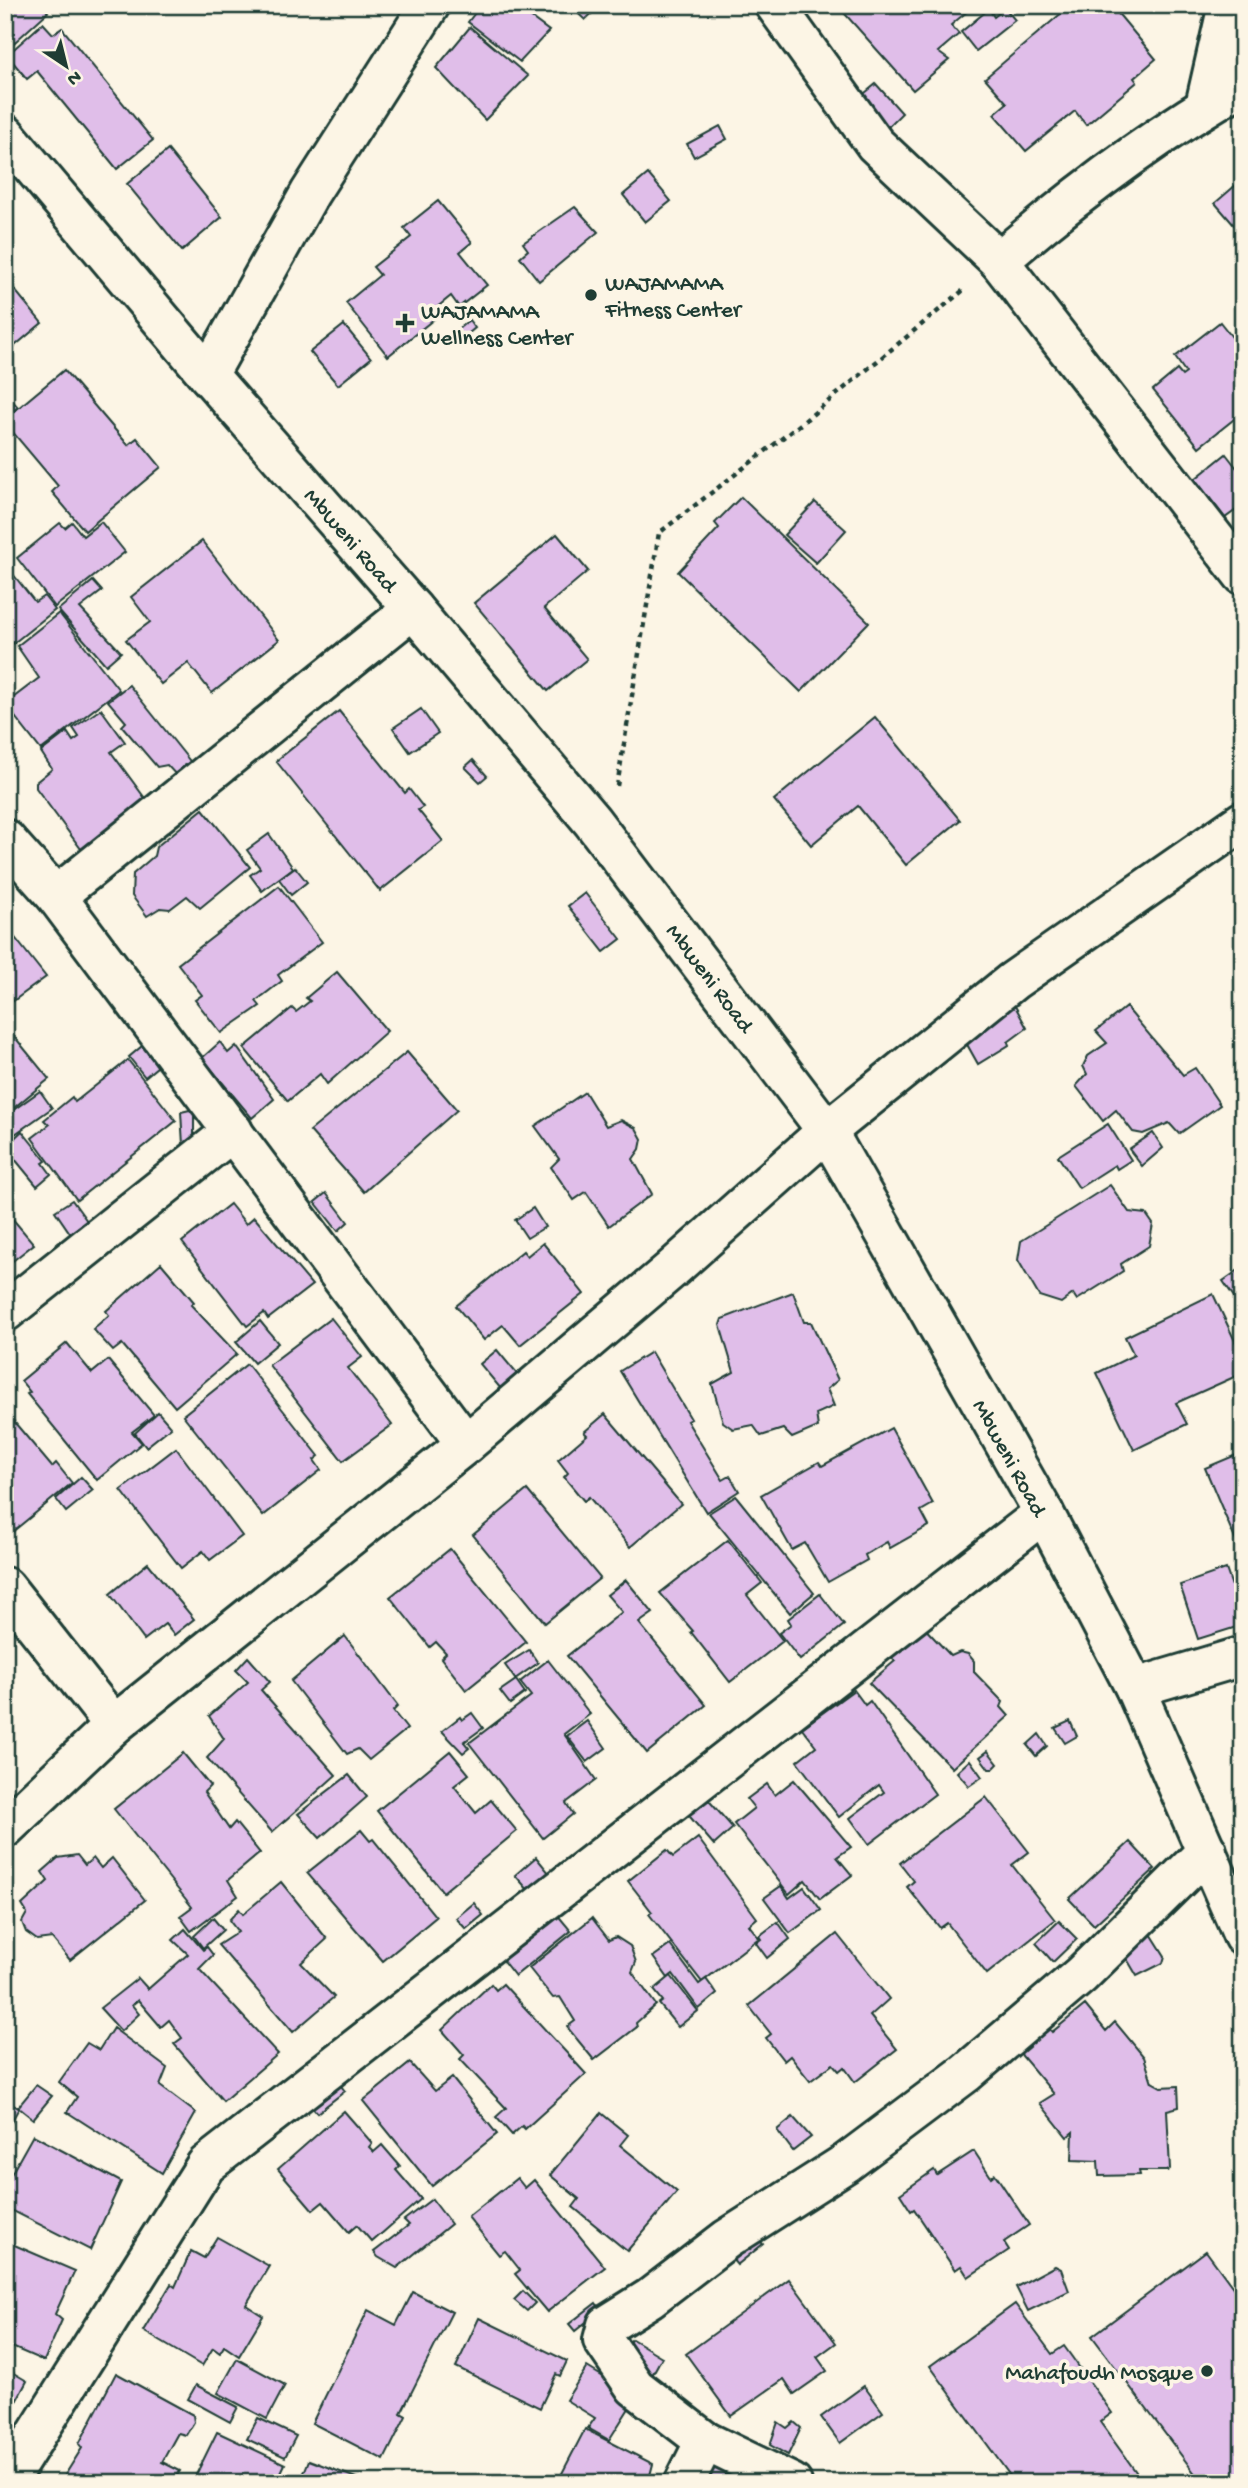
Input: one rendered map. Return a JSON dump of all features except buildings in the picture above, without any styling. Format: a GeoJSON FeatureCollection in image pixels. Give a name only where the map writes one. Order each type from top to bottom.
{"type":"FeatureCollection","features":[{"type":"Feature","properties":{"kind":"street"},"geometry":{"type":"LineString","coordinates":[[208,375],[310,193],[430,5]]}},
{"type":"Feature","properties":{"kind":"street"},"geometry":{"type":"LineString","coordinates":[[775,5],[875,144],[999,261],[1243,575]]}},
{"type":"Feature","properties":{"kind":"street"},"geometry":{"type":"LineString","coordinates":[[1205,106],[1228,5]]}},
{"type":"Feature","properties":{"kind":"street"},"geometry":{"type":"LineString","coordinates":[[999,261],[1055,213],[1205,106],[1243,85]]}},
{"type":"Feature","properties":{"kind":"street","name":"Mbweni Road"},"geometry":{"type":"LineString","coordinates":[[5,134],[208,375],[413,609],[607,842],[827,1131],[1044,1513],[1135,1688],[1243,1936]]}},
{"type":"Feature","properties":{"kind":"street"},"geometry":{"type":"LineString","coordinates":[[56,896],[413,609]]}},
{"type":"Feature","properties":{"kind":"street"},"geometry":{"type":"LineString","coordinates":[[5,1828],[114,1725],[466,1444],[671,1270],[827,1131],[1013,981],[1243,821]]}},
{"type":"Feature","properties":{"kind":"street"},"geometry":{"type":"LineString","coordinates":[[5,839],[56,896],[466,1444]]}},
{"type":"Feature","properties":{"kind":"street"},"geometry":{"type":"LineString","coordinates":[[5,1312],[233,1131]]}},
{"type":"Feature","properties":{"kind":"street"},"geometry":{"type":"LineString","coordinates":[[6,2483],[206,2165],[1044,1513]]}},
{"type":"Feature","properties":{"kind":"street"},"geometry":{"type":"LineString","coordinates":[[5,1587],[114,1725]]}},
{"type":"Feature","properties":{"kind":"street"},"geometry":{"type":"LineString","coordinates":[[1135,1688],[1243,1657]]}},
{"type":"Feature","properties":{"kind":"street"},"geometry":{"type":"LineString","coordinates":[[792,2483],[705,2441],[635,2387],[603,2340],[607,2325],[650,2298],[727,2239],[846,2163],[966,2073],[1081,1975],[1207,1851]]}},
{"type":"Feature","properties":{"kind":"street"},"geometry":{"type":"LineString","coordinates":[[684,2483],[705,2441]]}},
{"type":"Feature","properties":{"kind":"path"},"geometry":{"type":"LineString","coordinates":[[607,842],[659,533],[802,423],[999,261]]}},
{"type":"Feature","properties":{"kind":"place","name":"WAJAMAMA Fitness Center"},"geometry":{"type":"Point","coordinates":[591,295]}},
{"type":"Feature","properties":{"kind":"place","name":"WAJAMAMA Wellness Center"},"geometry":{"type":"Point","coordinates":[405,323]}},
{"type":"Feature","properties":{"kind":"place","name":"Mahafoudh Mosque"},"geometry":{"type":"Point","coordinates":[1207,2371]}}]}
